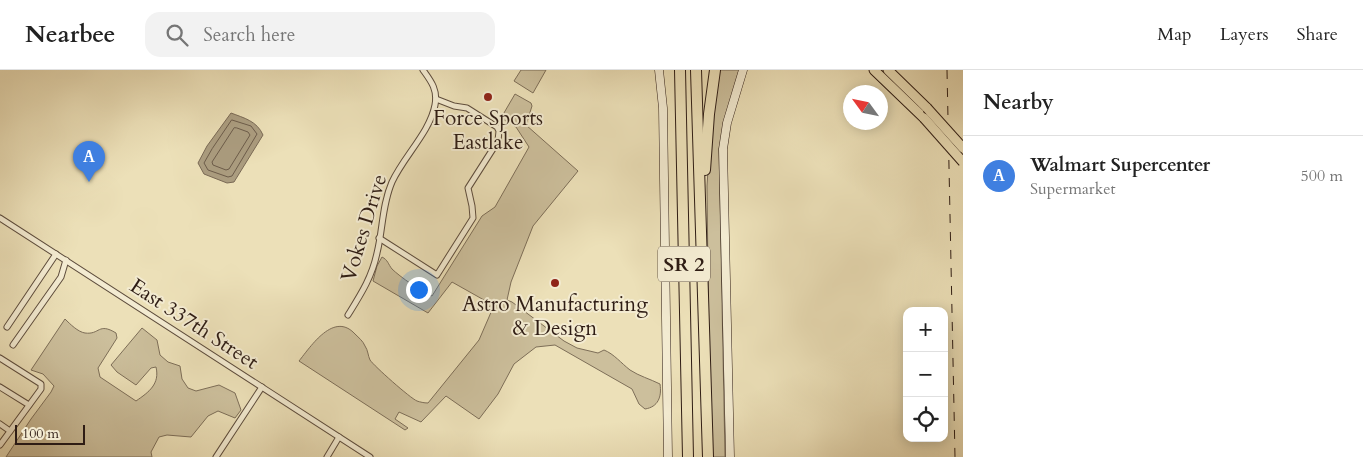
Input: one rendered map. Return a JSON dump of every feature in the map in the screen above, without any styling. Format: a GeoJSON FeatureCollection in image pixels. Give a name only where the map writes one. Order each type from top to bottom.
{"type":"FeatureCollection","features":[{"type":"Feature","properties":{"kind":"highway"},"geometry":{"type":"LineString","coordinates":[[676,70],[681,100]]}},
{"type":"Feature","properties":{"kind":"highway","name":"SR 2"},"geometry":{"type":"LineString","coordinates":[[680,70],[688,457]]}},
{"type":"Feature","properties":{"kind":"highway","name":"SR 2"},"geometry":{"type":"LineString","coordinates":[[696,70],[700,213],[705,303],[708,457]]}},
{"type":"Feature","properties":{"kind":"highway"},"geometry":{"type":"LineString","coordinates":[[700,213],[715,70]]}},
{"type":"Feature","properties":{"kind":"main road"},"geometry":{"type":"LineString","coordinates":[[874,70],[924,118],[963,162]]}},
{"type":"Feature","properties":{"kind":"main road"},"geometry":{"type":"LineString","coordinates":[[888,70],[927,108],[963,148]]}},
{"type":"Feature","properties":{"kind":"street"},"geometry":{"type":"LineString","coordinates":[[379,238],[437,275],[473,218],[468,188],[499,139],[497,127],[467,108],[454,106],[436,99],[433,84],[423,70]]}},
{"type":"Feature","properties":{"kind":"street"},"geometry":{"type":"LineString","coordinates":[[659,70],[663,108],[668,457]]}},
{"type":"Feature","properties":{"kind":"street"},"geometry":{"type":"LineString","coordinates":[[730,457],[723,149],[727,123],[743,70]]}},
{"type":"Feature","properties":{"kind":"street","name":"Vokes Drive"},"geometry":{"type":"LineString","coordinates":[[348,315],[368,282],[376,257],[382,214],[392,181],[428,124],[436,99]]}},
{"type":"Feature","properties":{"kind":"street","name":"East 337th Street"},"geometry":{"type":"LineString","coordinates":[[0,218],[370,457]]}},
{"type":"Feature","properties":{"kind":"street"},"geometry":{"type":"LineString","coordinates":[[7,326],[56,254]]}},
{"type":"Feature","properties":{"kind":"street"},"geometry":{"type":"LineString","coordinates":[[14,345],[61,277],[66,260]]}},
{"type":"Feature","properties":{"kind":"street"},"geometry":{"type":"LineString","coordinates":[[0,358],[41,384],[40,389],[0,445]]}},
{"type":"Feature","properties":{"kind":"street"},"geometry":{"type":"LineString","coordinates":[[0,387],[29,405]]}},
{"type":"Feature","properties":{"kind":"street"},"geometry":{"type":"LineString","coordinates":[[216,457],[262,387]]}},
{"type":"Feature","properties":{"kind":"street"},"geometry":{"type":"LineString","coordinates":[[0,424],[10,431]]}},
{"type":"Feature","properties":{"kind":"street"},"geometry":{"type":"LineString","coordinates":[[327,457],[340,438]]}},
{"type":"Feature","properties":{"kind":"shaded area"},"geometry":{"type":"Polygon","coordinates":[[[521,70],[546,70],[533,93],[514,81],[521,70]]]}},
{"type":"Feature","properties":{"kind":"shaded area"},"geometry":{"type":"Polygon","coordinates":[[[720,70],[740,70],[719,149],[725,457],[710,457],[707,186],[710,139],[720,70]]]}},
{"type":"Feature","properties":{"kind":"shaded area"},"geometry":{"type":"Polygon","coordinates":[[[515,94],[531,103],[532,106],[526,125],[578,171],[533,226],[511,282],[507,300],[564,341],[577,348],[598,353],[604,350],[633,372],[660,384],[660,397],[656,404],[645,409],[639,404],[632,389],[555,345],[536,347],[514,364],[498,394],[479,419],[446,396],[421,422],[399,412],[395,419],[408,428],[405,430],[299,361],[316,340],[331,328],[339,326],[347,328],[362,341],[367,349],[370,360],[385,375],[413,399],[428,403],[479,340],[492,310],[484,300],[452,282],[428,313],[373,281],[377,266],[382,257],[400,276],[432,296],[482,216],[495,207],[529,147],[516,127],[501,118],[515,94]]]}},
{"type":"Feature","properties":{"kind":"shaded area"},"geometry":{"type":"Polygon","coordinates":[[[65,319],[74,328],[85,333],[106,329],[116,333],[117,338],[98,368],[100,377],[136,401],[149,391],[155,383],[156,367],[151,368],[136,385],[117,372],[111,365],[142,328],[157,340],[160,355],[168,362],[180,366],[182,379],[188,388],[196,391],[219,385],[235,393],[241,410],[235,418],[218,411],[208,416],[191,437],[167,435],[159,437],[151,452],[152,457],[6,457],[54,386],[43,374],[31,370],[65,319]]]}},
{"type":"Feature","properties":{"kind":"water"},"geometry":{"type":"Polygon","coordinates":[[[231,113],[254,123],[263,135],[234,182],[227,183],[204,174],[198,163],[207,146],[231,113]]]}},
{"type":"Feature","properties":{"kind":"railway"},"geometry":{"type":"LineString","coordinates":[[947,70],[955,457]]}},
{"type":"Feature","properties":{"kind":"place","name":"Force Sports Eastlake"},"geometry":{"type":"Point","coordinates":[488,97]}},
{"type":"Feature","properties":{"kind":"place","name":"Walmart Supercenter"},"geometry":{"type":"Point","coordinates":[89,182]}},
{"type":"Feature","properties":{"kind":"place","name":"Astro Manufacturing & Design"},"geometry":{"type":"Point","coordinates":[555,283]}}]}
